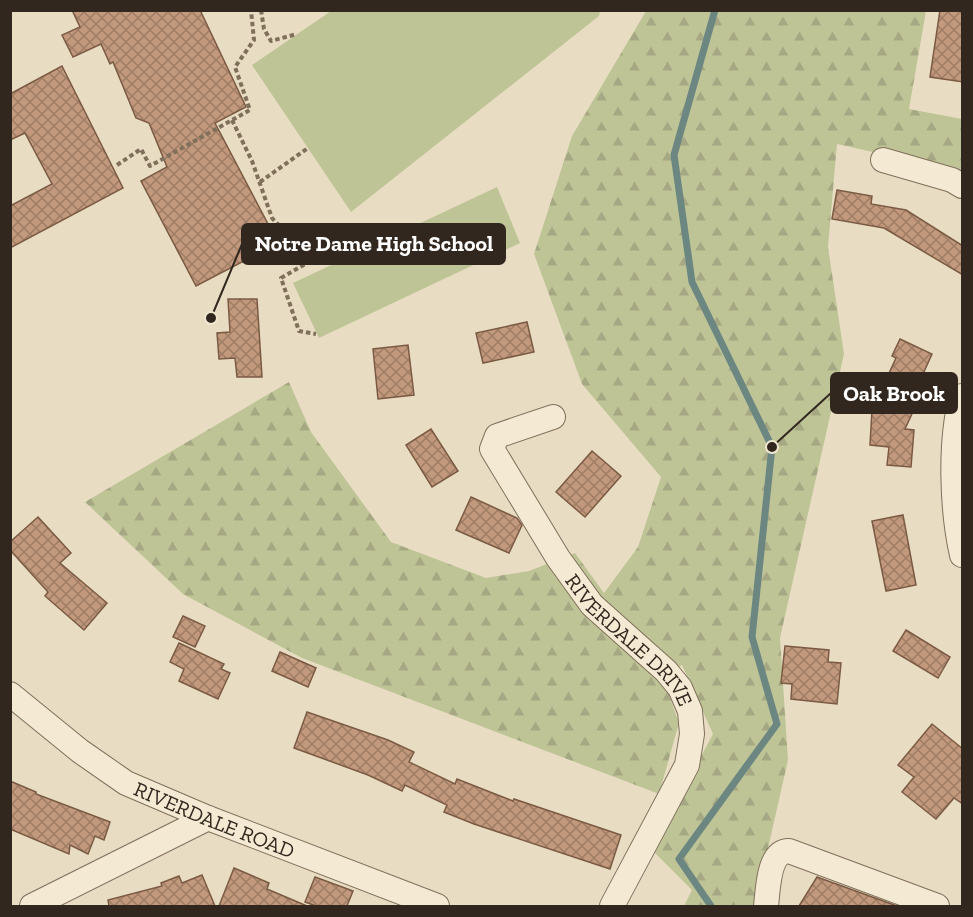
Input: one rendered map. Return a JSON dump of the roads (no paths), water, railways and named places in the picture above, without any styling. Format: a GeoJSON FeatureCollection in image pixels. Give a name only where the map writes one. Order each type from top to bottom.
{"type":"FeatureCollection","features":[{"type":"Feature","properties":{"kind":"street"},"geometry":{"type":"LineString","coordinates":[[883,160],[952,180],[963,186]]}},
{"type":"Feature","properties":{"kind":"street"},"geometry":{"type":"LineString","coordinates":[[963,396],[954,463],[957,532],[963,555]]}},
{"type":"Feature","properties":{"kind":"street","name":"RIVERDALE DRIVE"},"geometry":{"type":"LineString","coordinates":[[553,417],[497,436],[492,449],[558,558],[592,605],[666,671],[680,688],[690,711],[692,734],[687,765],[612,906]]}},
{"type":"Feature","properties":{"kind":"street","name":"RIVERDALE ROAD"},"geometry":{"type":"LineString","coordinates":[[10,694],[80,751],[126,783],[208,818],[437,906]]}},
{"type":"Feature","properties":{"kind":"street"},"geometry":{"type":"LineString","coordinates":[[32,906],[208,818]]}},
{"type":"Feature","properties":{"kind":"street"},"geometry":{"type":"LineString","coordinates":[[766,906],[769,878],[777,856],[783,851],[789,851],[937,906]]}},
{"type":"Feature","properties":{"kind":"waterway"},"geometry":{"type":"LineString","coordinates":[[711,906],[679,859],[777,724],[752,637],[772,447],[692,282],[674,155],[715,10]]}},
{"type":"Feature","properties":{"kind":"place","name":"Notre Dame High School"},"geometry":{"type":"Point","coordinates":[211,318]}},
{"type":"Feature","properties":{"kind":"place","name":"Oak Brook"},"geometry":{"type":"Point","coordinates":[772,447]}}]}
